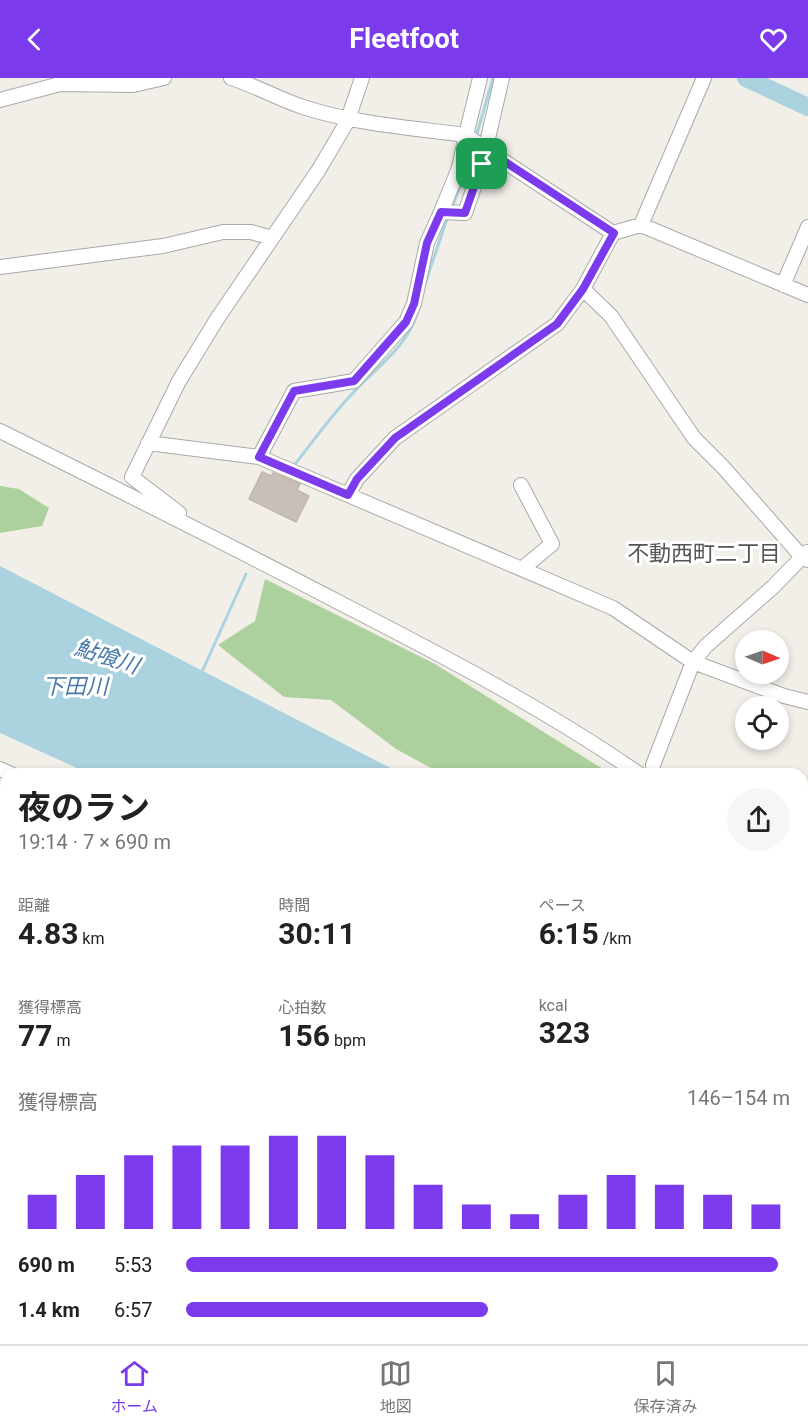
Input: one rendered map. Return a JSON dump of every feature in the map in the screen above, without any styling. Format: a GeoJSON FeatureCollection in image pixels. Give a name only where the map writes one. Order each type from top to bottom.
{"type":"FeatureCollection","features":[{"type":"Feature","properties":{"kind":"street"},"geometry":{"type":"LineString","coordinates":[[0,100],[60,84],[133,85],[164,78]]}},
{"type":"Feature","properties":{"kind":"street"},"geometry":{"type":"LineString","coordinates":[[231,78],[302,107],[475,142],[614,233]]}},
{"type":"Feature","properties":{"kind":"street"},"geometry":{"type":"LineString","coordinates":[[204,532],[132,477],[179,381],[217,319],[318,171],[348,118],[362,78]]}},
{"type":"Feature","properties":{"kind":"street"},"geometry":{"type":"LineString","coordinates":[[443,212],[465,213],[482,164],[475,142],[480,78]]}},
{"type":"Feature","properties":{"kind":"street"},"geometry":{"type":"LineString","coordinates":[[259,457],[294,391],[354,381],[406,322],[414,304],[427,243],[443,212],[459,168],[475,142],[502,78]]}},
{"type":"Feature","properties":{"kind":"street"},"geometry":{"type":"LineString","coordinates":[[642,225],[704,78]]}},
{"type":"Feature","properties":{"kind":"street"},"geometry":{"type":"LineString","coordinates":[[348,495],[357,479],[395,438],[557,324],[583,289],[614,233],[642,225],[808,295]]}},
{"type":"Feature","properties":{"kind":"street"},"geometry":{"type":"LineString","coordinates":[[783,285],[808,227]]}},
{"type":"Feature","properties":{"kind":"street"},"geometry":{"type":"LineString","coordinates":[[0,267],[163,246],[223,232],[251,232],[272,238]]}},
{"type":"Feature","properties":{"kind":"street"},"geometry":{"type":"LineString","coordinates":[[583,289],[611,316],[694,438],[806,556],[706,646],[693,662],[653,765]]}},
{"type":"Feature","properties":{"kind":"street"},"geometry":{"type":"LineString","coordinates":[[0,431],[204,532],[443,656],[603,749],[630,768]]}},
{"type":"Feature","properties":{"kind":"street"},"geometry":{"type":"LineString","coordinates":[[148,443],[259,457],[613,608],[693,662],[784,696],[808,702]]}},
{"type":"Feature","properties":{"kind":"street"},"geometry":{"type":"LineString","coordinates":[[522,485],[552,544],[523,568]]}},
{"type":"Feature","properties":{"kind":"street"},"geometry":{"type":"LineString","coordinates":[[332,1344],[352,1344]]}},
{"type":"Feature","properties":{"kind":"green space"},"geometry":{"type":"Polygon","coordinates":[[[0,486],[19,489],[49,508],[42,526],[0,533],[0,486]]]}},
{"type":"Feature","properties":{"kind":"green space"},"geometry":{"type":"Polygon","coordinates":[[[265,579],[435,664],[601,768],[431,768],[396,749],[331,700],[284,697],[218,645],[255,621],[265,579]]]}},
{"type":"Feature","properties":{"kind":"water","name":"下田川"},"geometry":{"type":"Polygon","coordinates":[[[0,566],[390,768],[77,768],[0,733],[0,566]]]}},
{"type":"Feature","properties":{"kind":"building"},"geometry":{"type":"Polygon","coordinates":[[[262,472],[271,476],[273,473],[300,484],[297,490],[309,496],[296,522],[249,499],[262,472]]]}},
{"type":"Feature","properties":{"kind":"waterway"},"geometry":{"type":"LineString","coordinates":[[476,137],[493,78]]}},
{"type":"Feature","properties":{"kind":"waterway"},"geometry":{"type":"LineString","coordinates":[[746,78],[808,107]]}},
{"type":"Feature","properties":{"kind":"waterway"},"geometry":{"type":"LineString","coordinates":[[452,207],[474,146]]}},
{"type":"Feature","properties":{"kind":"waterway"},"geometry":{"type":"LineString","coordinates":[[425,284],[448,216]]}},
{"type":"Feature","properties":{"kind":"waterway"},"geometry":{"type":"LineString","coordinates":[[296,463],[344,403],[398,347],[406,337],[417,313]]}},
{"type":"Feature","properties":{"kind":"waterway"},"geometry":{"type":"LineString","coordinates":[[201,674],[246,574]]}},
{"type":"Feature","properties":{"kind":"district","name":"不動西町二丁目"},"geometry":{"type":"Point","coordinates":[704,553]}},
{"type":"Feature","properties":{"kind":"route"},"geometry":{"type":"LineString","coordinates":[[484,148],[614,233],[583,289],[557,324],[395,438],[357,479],[348,495],[259,457],[294,391],[354,381],[406,322],[414,304],[427,243],[441,212],[465,213],[482,164],[484,148]]}},
{"type":"Feature","properties":{"kind":"water label","name":"鮎喰川"},"geometry":{"type":"Point","coordinates":[107,656]}}]}
